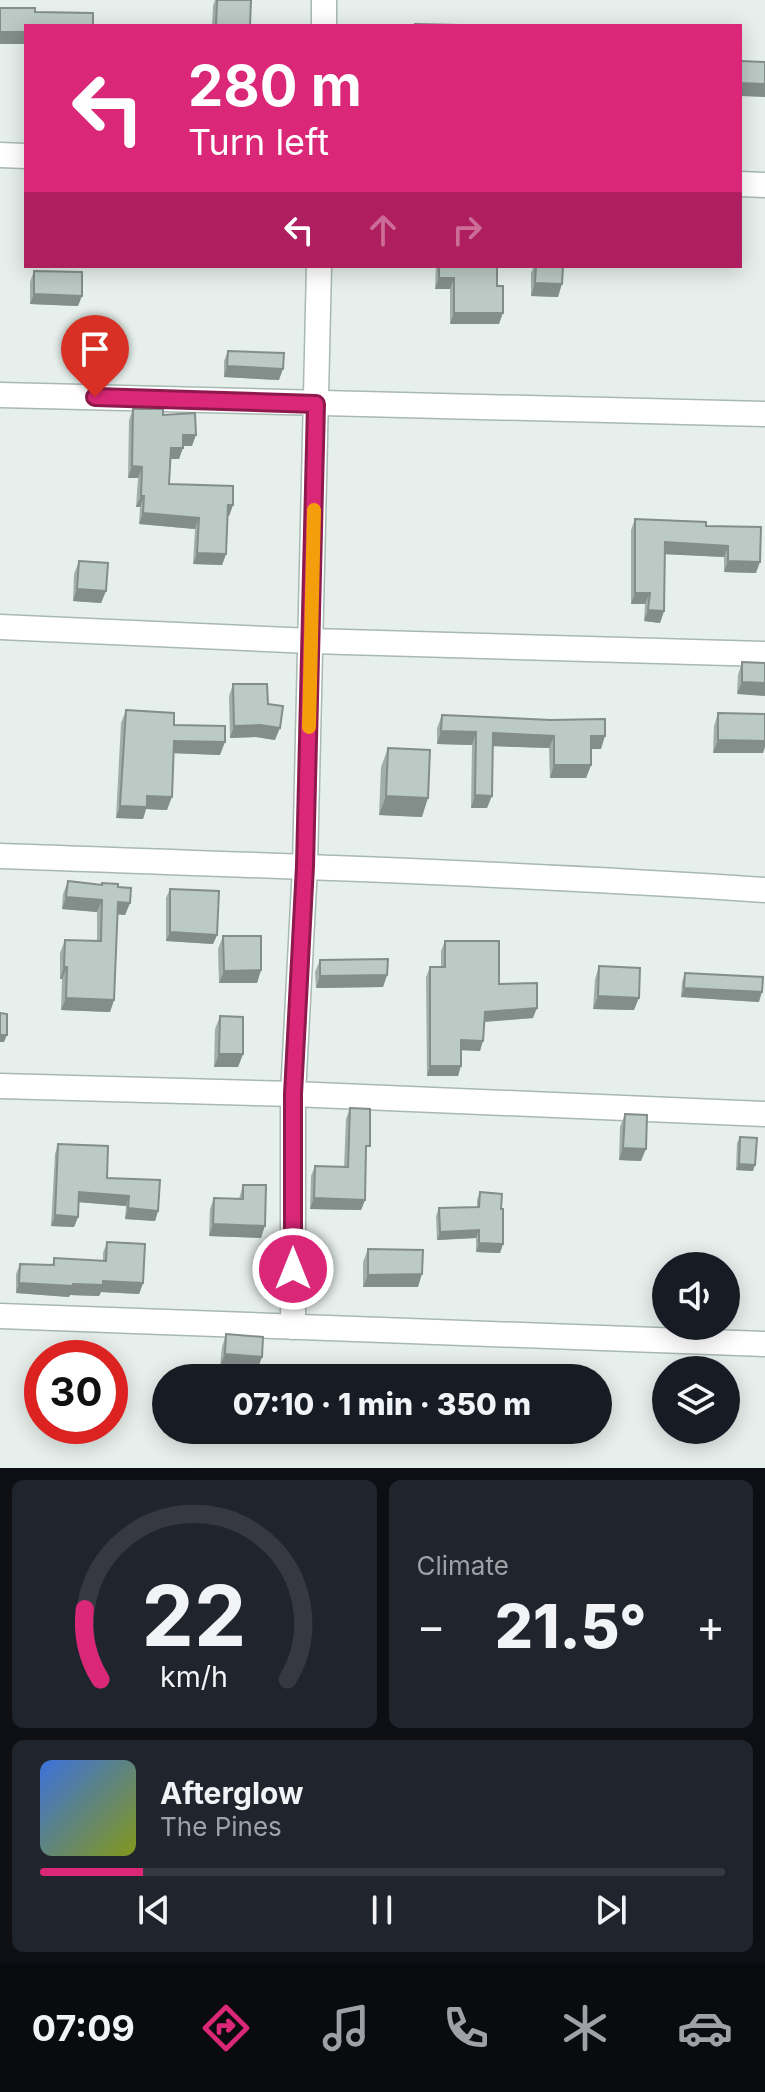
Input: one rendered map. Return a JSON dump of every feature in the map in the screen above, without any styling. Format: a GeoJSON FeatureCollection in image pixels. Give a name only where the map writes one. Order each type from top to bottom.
{"type":"FeatureCollection","features":[{"type":"Feature","properties":{"kind":"street"},"geometry":{"type":"LineString","coordinates":[[324,0],[324,24]]}},
{"type":"Feature","properties":{"kind":"street"},"geometry":{"type":"LineString","coordinates":[[0,155],[24,156]]}},
{"type":"Feature","properties":{"kind":"street"},"geometry":{"type":"LineString","coordinates":[[742,184],[765,185]]}},
{"type":"Feature","properties":{"kind":"street"},"geometry":{"type":"LineString","coordinates":[[293,1327],[293,1094],[305,866],[319,268]]}},
{"type":"Feature","properties":{"kind":"street"},"geometry":{"type":"LineString","coordinates":[[0,395],[765,414]]}},
{"type":"Feature","properties":{"kind":"street"},"geometry":{"type":"LineString","coordinates":[[0,627],[311,641],[765,654]]}},
{"type":"Feature","properties":{"kind":"street"},"geometry":{"type":"LineString","coordinates":[[0,856],[305,866],[765,890]]}},
{"type":"Feature","properties":{"kind":"street"},"geometry":{"type":"LineString","coordinates":[[0,1086],[293,1094],[765,1114]]}},
{"type":"Feature","properties":{"kind":"street"},"geometry":{"type":"LineString","coordinates":[[0,1316],[765,1344]]}},
{"type":"Feature","properties":{"kind":"building"},"geometry":{"type":"Polygon","coordinates":[[[217,0],[251,0],[250,24],[216,24],[217,0]]]}},
{"type":"Feature","properties":{"kind":"building"},"geometry":{"type":"Polygon","coordinates":[[[0,8],[93,13],[93,24],[24,24],[24,32],[0,32],[0,8]]]}},
{"type":"Feature","properties":{"kind":"building"},"geometry":{"type":"Polygon","coordinates":[[[742,61],[765,62],[765,84],[742,83],[742,61]]]}},
{"type":"Feature","properties":{"kind":"building"},"geometry":{"type":"Polygon","coordinates":[[[439,268],[497,268],[497,286],[503,286],[503,313],[454,313],[454,278],[439,278],[439,268]]]}},
{"type":"Feature","properties":{"kind":"building"},"geometry":{"type":"Polygon","coordinates":[[[536,268],[563,268],[562,284],[535,283],[536,268]]]}},
{"type":"Feature","properties":{"kind":"building"},"geometry":{"type":"Polygon","coordinates":[[[34,271],[82,272],[82,296],[34,294],[34,271]]]}},
{"type":"Feature","properties":{"kind":"building"},"geometry":{"type":"Polygon","coordinates":[[[228,351],[284,353],[283,369],[227,366],[228,351]]]}},
{"type":"Feature","properties":{"kind":"building"},"geometry":{"type":"Polygon","coordinates":[[[133,409],[163,409],[163,415],[195,413],[196,435],[183,435],[183,448],[171,448],[169,484],[233,486],[233,505],[228,505],[226,554],[197,553],[199,518],[143,513],[142,467],[132,466],[133,409]]]}},
{"type":"Feature","properties":{"kind":"building"},"geometry":{"type":"Polygon","coordinates":[[[635,519],[706,522],[706,526],[761,527],[760,562],[728,561],[728,546],[665,542],[664,611],[648,610],[650,593],[635,593],[635,519]]]}},
{"type":"Feature","properties":{"kind":"building"},"geometry":{"type":"Polygon","coordinates":[[[79,561],[108,563],[106,591],[77,589],[79,561]]]}},
{"type":"Feature","properties":{"kind":"building"},"geometry":{"type":"Polygon","coordinates":[[[742,662],[765,663],[765,683],[742,682],[742,662]]]}},
{"type":"Feature","properties":{"kind":"building"},"geometry":{"type":"Polygon","coordinates":[[[233,684],[267,684],[268,704],[283,706],[280,728],[234,726],[233,684]]]}},
{"type":"Feature","properties":{"kind":"building"},"geometry":{"type":"Polygon","coordinates":[[[126,710],[174,713],[174,725],[225,726],[225,742],[174,741],[172,797],[147,796],[147,807],[120,806],[126,710]]]}},
{"type":"Feature","properties":{"kind":"building"},"geometry":{"type":"Polygon","coordinates":[[[718,713],[765,714],[765,741],[718,740],[718,713]]]}},
{"type":"Feature","properties":{"kind":"building"},"geometry":{"type":"Polygon","coordinates":[[[442,715],[605,719],[605,736],[591,736],[591,765],[554,765],[554,736],[493,733],[492,796],[475,795],[476,732],[441,731],[442,715]]]}},
{"type":"Feature","properties":{"kind":"building"},"geometry":{"type":"Polygon","coordinates":[[[388,748],[430,750],[428,798],[386,796],[388,748]]]}},
{"type":"Feature","properties":{"kind":"building"},"geometry":{"type":"Polygon","coordinates":[[[68,881],[118,884],[118,887],[131,888],[130,903],[118,902],[114,1000],[66,998],[65,940],[101,941],[102,900],[66,897],[68,881]]]}},
{"type":"Feature","properties":{"kind":"building"},"geometry":{"type":"Polygon","coordinates":[[[170,889],[219,891],[217,935],[170,932],[170,889]]]}},
{"type":"Feature","properties":{"kind":"building"},"geometry":{"type":"Polygon","coordinates":[[[223,936],[261,936],[261,970],[224,971],[223,936]]]}},
{"type":"Feature","properties":{"kind":"building"},"geometry":{"type":"Polygon","coordinates":[[[445,941],[499,941],[499,984],[537,983],[537,1008],[485,1012],[483,1041],[461,1040],[461,1066],[430,1066],[430,967],[445,967],[445,941]]]}},
{"type":"Feature","properties":{"kind":"building"},"geometry":{"type":"Polygon","coordinates":[[[388,959],[387,975],[320,976],[320,960],[388,959]]]}},
{"type":"Feature","properties":{"kind":"building"},"geometry":{"type":"Polygon","coordinates":[[[599,966],[640,968],[639,998],[598,996],[599,966]]]}},
{"type":"Feature","properties":{"kind":"building"},"geometry":{"type":"Polygon","coordinates":[[[685,973],[763,977],[762,992],[684,988],[685,973]]]}},
{"type":"Feature","properties":{"kind":"building"},"geometry":{"type":"Polygon","coordinates":[[[0,1013],[7,1014],[7,1035],[0,1035],[0,1013]]]}},
{"type":"Feature","properties":{"kind":"building"},"geometry":{"type":"Polygon","coordinates":[[[220,1016],[243,1017],[243,1054],[219,1054],[220,1016]]]}},
{"type":"Feature","properties":{"kind":"building"},"geometry":{"type":"Polygon","coordinates":[[[350,1108],[370,1109],[365,1200],[314,1198],[315,1166],[348,1167],[350,1108]]]}},
{"type":"Feature","properties":{"kind":"building"},"geometry":{"type":"Polygon","coordinates":[[[625,1114],[647,1115],[646,1149],[623,1148],[625,1114]]]}},
{"type":"Feature","properties":{"kind":"building"},"geometry":{"type":"Polygon","coordinates":[[[740,1137],[757,1138],[755,1165],[739,1164],[740,1137]]]}},
{"type":"Feature","properties":{"kind":"building"},"geometry":{"type":"Polygon","coordinates":[[[58,1144],[108,1146],[107,1178],[160,1180],[158,1211],[128,1208],[129,1196],[79,1192],[78,1217],[55,1215],[58,1144]]]}},
{"type":"Feature","properties":{"kind":"building"},"geometry":{"type":"Polygon","coordinates":[[[243,1185],[266,1185],[265,1226],[213,1224],[214,1198],[243,1199],[243,1185]]]}},
{"type":"Feature","properties":{"kind":"building"},"geometry":{"type":"Polygon","coordinates":[[[480,1192],[502,1194],[503,1244],[479,1243],[479,1230],[440,1232],[439,1208],[479,1207],[480,1192]]]}},
{"type":"Feature","properties":{"kind":"building"},"geometry":{"type":"Polygon","coordinates":[[[107,1242],[145,1244],[143,1283],[103,1281],[103,1285],[73,1286],[19,1283],[20,1264],[54,1265],[54,1258],[106,1261],[107,1242]]]}},
{"type":"Feature","properties":{"kind":"building"},"geometry":{"type":"Polygon","coordinates":[[[368,1249],[423,1250],[422,1274],[368,1275],[368,1249]]]}},
{"type":"Feature","properties":{"kind":"building"},"geometry":{"type":"Polygon","coordinates":[[[226,1334],[263,1337],[262,1357],[225,1354],[226,1334]]]}},
{"type":"Feature","properties":{"kind":"slow traffic"},"geometry":{"type":"LineString","coordinates":[[309,727],[314,510]]}},
{"type":"Feature","properties":{"kind":"route"},"geometry":{"type":"LineString","coordinates":[[95,397],[316,404],[305,866],[293,1094],[293,1269]]}}]}
